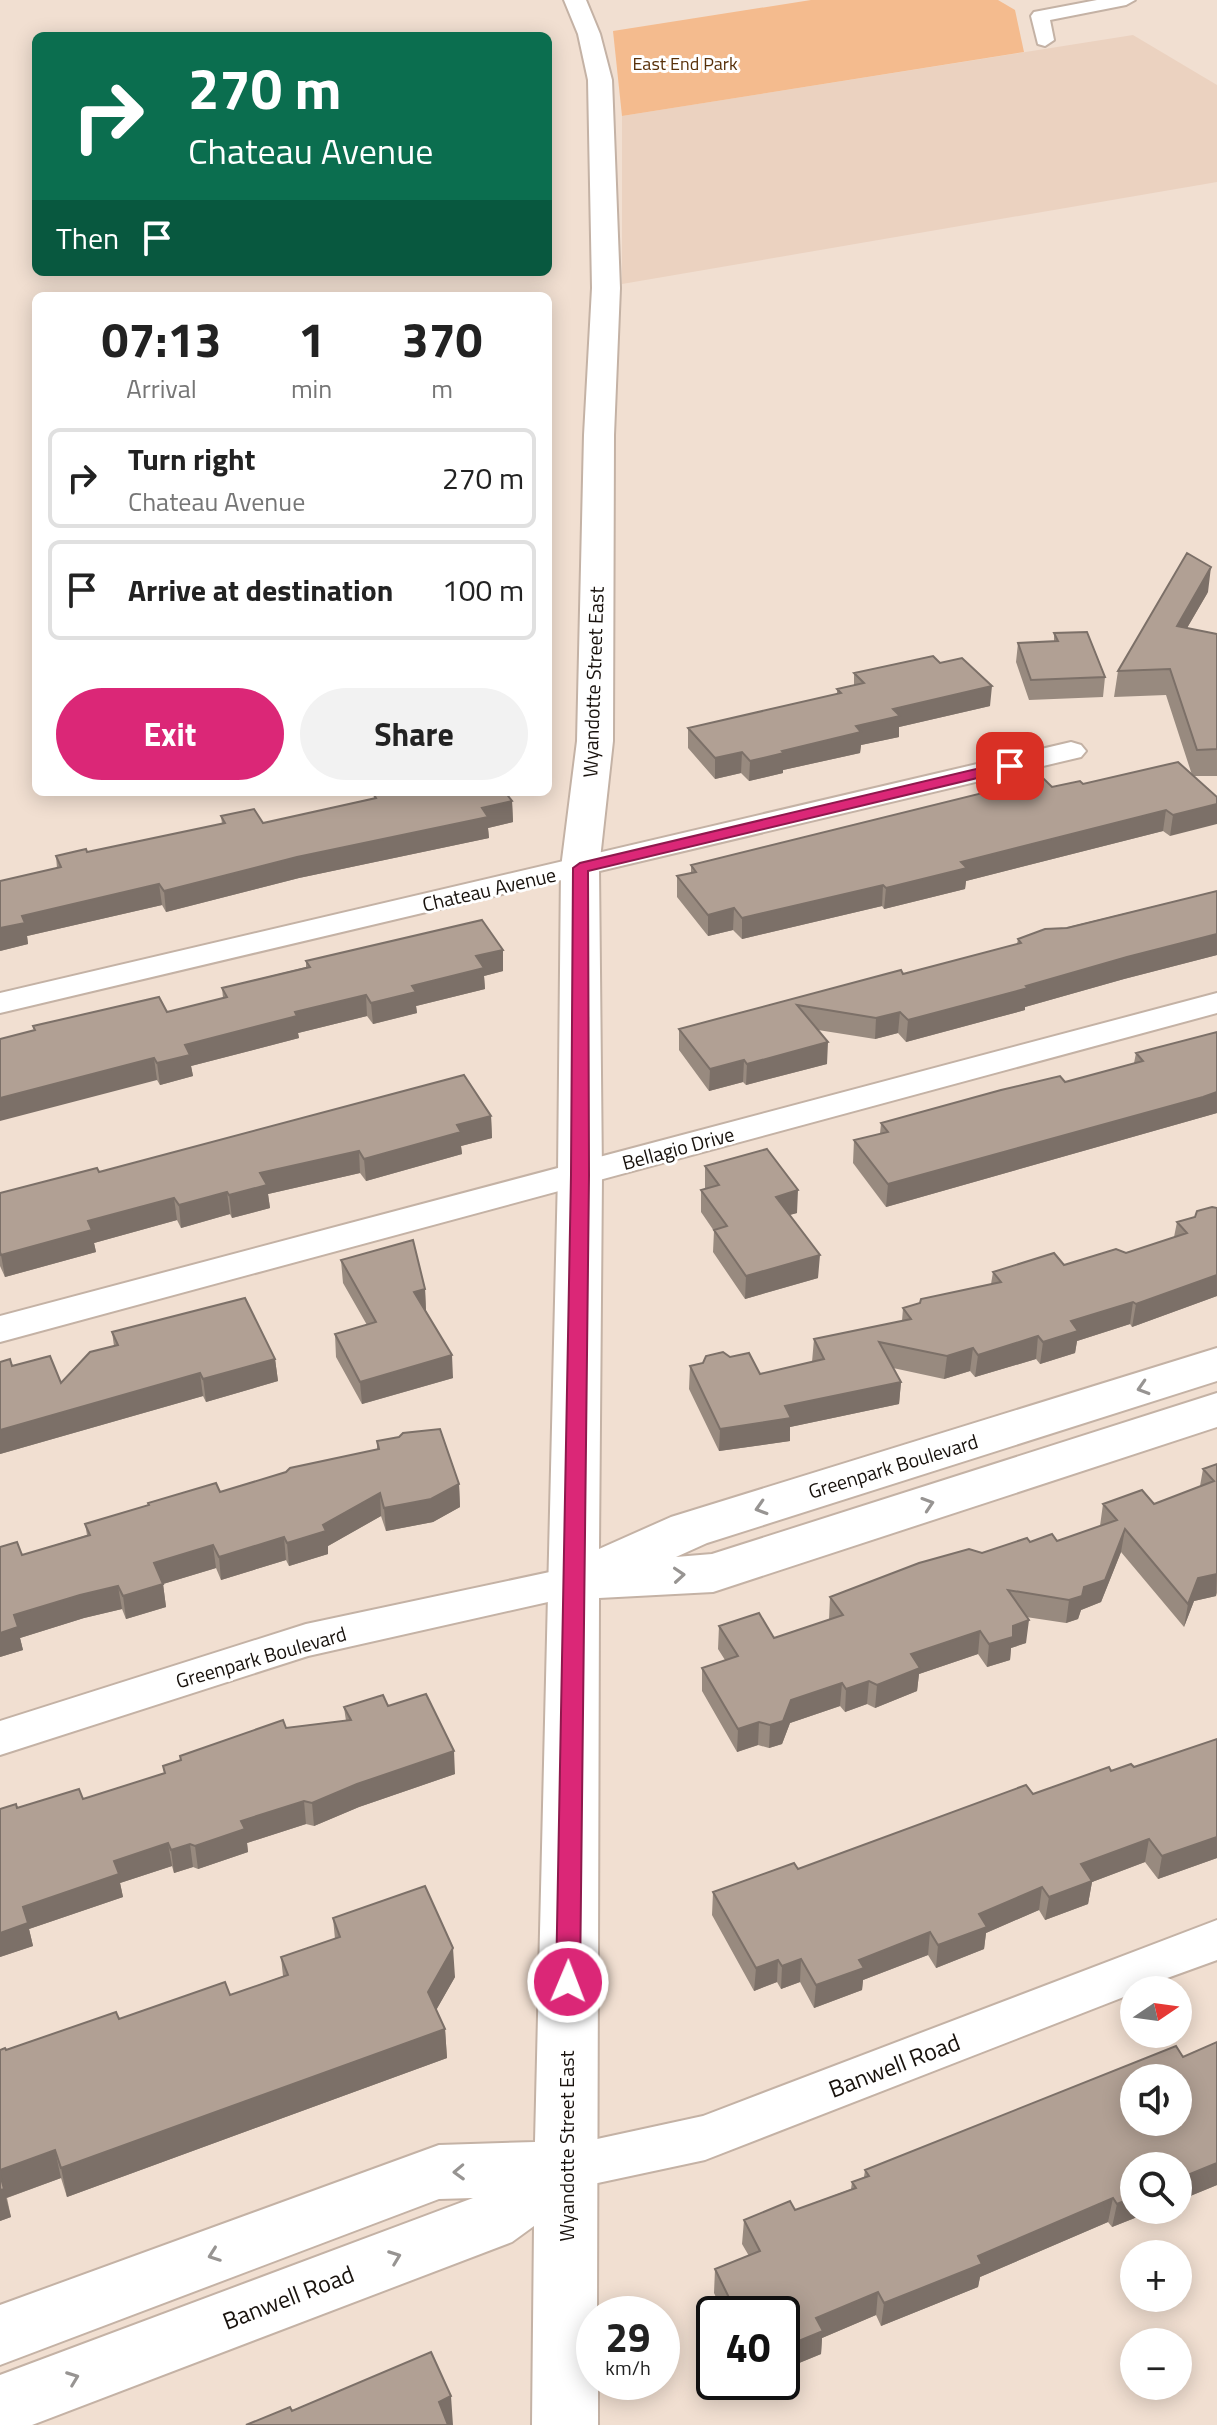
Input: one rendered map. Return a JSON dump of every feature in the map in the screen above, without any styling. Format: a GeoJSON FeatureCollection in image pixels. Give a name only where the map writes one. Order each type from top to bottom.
{"type":"FeatureCollection","features":[{"type":"Feature","properties":{"kind":"street","name":"Wyandotte Street East"},"geometry":{"type":"LineString","coordinates":[[565,2425],[565,2168],[580,1175],[580,868],[595,741],[599,435],[606,288],[600,80],[589,34],[575,0]]}},
{"type":"Feature","properties":{"kind":"street"},"geometry":{"type":"LineString","coordinates":[[1045,40],[1040,16],[1126,0]]}},
{"type":"Feature","properties":{"kind":"street","name":"Chateau Avenue"},"geometry":{"type":"LineString","coordinates":[[0,1003],[1071,751]]}},
{"type":"Feature","properties":{"kind":"street","name":"Bellagio Drive"},"geometry":{"type":"LineString","coordinates":[[0,1329],[1217,1003]]}},
{"type":"Feature","properties":{"kind":"street","name":"Greenpark Boulevard"},"geometry":{"type":"LineString","coordinates":[[573,1582],[689,1530],[1217,1364]]}},
{"type":"Feature","properties":{"kind":"street","name":"Greenpark Boulevard"},"geometry":{"type":"LineString","coordinates":[[0,1738],[306,1640],[573,1582],[713,1573],[1217,1410]]}},
{"type":"Feature","properties":{"kind":"street","name":"Banwell Road"},"geometry":{"type":"LineString","coordinates":[[0,2335],[439,2172],[565,2168],[705,2138],[1217,1940]]}},
{"type":"Feature","properties":{"kind":"street","name":"Banwell Road"},"geometry":{"type":"LineString","coordinates":[[0,2406],[490,2222],[565,2168]]}},
{"type":"Feature","properties":{"kind":"shaded area"},"geometry":{"type":"Polygon","coordinates":[[[1133,35],[1217,85],[1217,182],[622,284],[622,116],[1133,35]]]}},
{"type":"Feature","properties":{"kind":"green space","name":"East End Park"},"geometry":{"type":"Polygon","coordinates":[[[811,0],[998,0],[1015,10],[1024,52],[622,116],[613,31],[811,0]]]}},
{"type":"Feature","properties":{"kind":"building"},"geometry":{"type":"Polygon","coordinates":[[[1187,553],[1211,567],[1177,626],[1217,634],[1217,749],[1197,750],[1170,669],[1118,671],[1187,553]]]}},
{"type":"Feature","properties":{"kind":"building"},"geometry":{"type":"Polygon","coordinates":[[[1087,632],[1105,677],[1031,680],[1018,643],[1058,641],[1054,633],[1087,632]]]}},
{"type":"Feature","properties":{"kind":"building"},"geometry":{"type":"Polygon","coordinates":[[[933,656],[940,663],[962,658],[992,686],[893,709],[900,716],[856,726],[861,732],[750,761],[742,752],[715,758],[688,728],[841,693],[837,689],[864,683],[854,673],[933,656]]]}},
{"type":"Feature","properties":{"kind":"building"},"geometry":{"type":"Polygon","coordinates":[[[1178,762],[1217,797],[1217,804],[1173,815],[1166,810],[961,862],[967,868],[886,888],[883,885],[742,918],[734,908],[708,915],[677,876],[696,872],[691,865],[1043,778],[1052,787],[1080,781],[1083,784],[1178,762]]]}},
{"type":"Feature","properties":{"kind":"building"},"geometry":{"type":"Polygon","coordinates":[[[508,796],[512,801],[482,808],[488,817],[297,857],[164,891],[159,884],[22,916],[25,923],[0,928],[0,881],[61,867],[56,856],[225,823],[221,816],[254,809],[263,823],[376,798],[508,796]]]}},
{"type":"Feature","properties":{"kind":"building"},"geometry":{"type":"Polygon","coordinates":[[[1217,891],[1217,934],[908,1020],[900,1012],[876,1018],[797,1005],[828,1042],[747,1064],[744,1060],[710,1069],[679,1029],[901,970],[903,974],[1021,943],[1018,939],[1045,929],[1067,928],[1217,891]]]}},
{"type":"Feature","properties":{"kind":"building"},"geometry":{"type":"Polygon","coordinates":[[[482,920],[503,950],[476,956],[484,968],[412,986],[416,992],[371,1003],[366,995],[295,1012],[297,1016],[185,1045],[190,1055],[157,1063],[154,1058],[0,1098],[0,1039],[35,1030],[33,1026],[159,997],[167,1012],[227,997],[222,988],[310,967],[306,961],[482,920]]]}},
{"type":"Feature","properties":{"kind":"building"},"geometry":{"type":"Polygon","coordinates":[[[1217,1032],[1217,1092],[1203,1097],[888,1184],[854,1140],[888,1132],[881,1123],[1060,1076],[1065,1082],[1143,1061],[1136,1053],[1217,1032]]]}},
{"type":"Feature","properties":{"kind":"building"},"geometry":{"type":"Polygon","coordinates":[[[464,1075],[491,1116],[457,1125],[461,1132],[364,1159],[359,1151],[260,1173],[267,1185],[179,1205],[174,1198],[88,1221],[92,1230],[1,1255],[0,1193],[97,1168],[99,1172],[464,1075]]]}},
{"type":"Feature","properties":{"kind":"building"},"geometry":{"type":"Polygon","coordinates":[[[767,1149],[798,1190],[776,1197],[820,1255],[746,1276],[714,1230],[727,1226],[701,1190],[719,1185],[705,1166],[767,1149]]]}},
{"type":"Feature","properties":{"kind":"building"},"geometry":{"type":"Polygon","coordinates":[[[1217,1208],[1217,1275],[1136,1304],[1133,1302],[1071,1321],[1078,1331],[1043,1342],[1038,1336],[978,1355],[973,1348],[947,1356],[879,1342],[901,1382],[785,1406],[791,1418],[720,1429],[690,1366],[703,1363],[706,1356],[723,1352],[730,1357],[749,1353],[760,1374],[824,1359],[814,1339],[911,1319],[903,1308],[920,1303],[921,1299],[1001,1282],[993,1272],[1054,1253],[1064,1265],[1116,1249],[1126,1253],[1187,1233],[1177,1222],[1195,1217],[1197,1211],[1217,1208]]]}},
{"type":"Feature","properties":{"kind":"building"},"geometry":{"type":"Polygon","coordinates":[[[413,1240],[425,1289],[414,1292],[452,1355],[360,1382],[335,1334],[376,1322],[341,1260],[413,1240]]]}},
{"type":"Feature","properties":{"kind":"building"},"geometry":{"type":"Polygon","coordinates":[[[245,1298],[275,1359],[203,1379],[200,1373],[0,1430],[0,1362],[10,1359],[12,1366],[50,1356],[61,1383],[90,1352],[118,1345],[112,1332],[245,1298]]]}},
{"type":"Feature","properties":{"kind":"building"},"geometry":{"type":"Polygon","coordinates":[[[440,1429],[459,1484],[431,1499],[384,1508],[380,1493],[323,1525],[326,1531],[287,1543],[284,1537],[219,1557],[213,1545],[154,1563],[163,1584],[123,1596],[118,1586],[80,1595],[14,1615],[18,1627],[0,1633],[0,1547],[17,1542],[22,1555],[90,1535],[85,1524],[148,1503],[216,1483],[220,1492],[286,1472],[290,1468],[379,1449],[377,1441],[399,1437],[403,1433],[440,1429]]]}},
{"type":"Feature","properties":{"kind":"building"},"geometry":{"type":"Polygon","coordinates":[[[1217,1464],[1217,1574],[1198,1578],[1188,1604],[1125,1529],[1105,1580],[1084,1587],[1082,1596],[1069,1600],[1008,1590],[1029,1620],[1013,1626],[1013,1637],[989,1644],[980,1631],[911,1654],[920,1668],[877,1685],[869,1681],[846,1689],[842,1683],[791,1700],[783,1721],[770,1725],[759,1722],[738,1729],[702,1668],[738,1656],[719,1626],[759,1613],[774,1638],[843,1615],[830,1597],[919,1563],[969,1549],[982,1553],[1027,1538],[1030,1542],[1052,1534],[1057,1541],[1117,1520],[1103,1504],[1142,1490],[1154,1504],[1214,1481],[1203,1469],[1217,1464]]]}},
{"type":"Feature","properties":{"kind":"building"},"geometry":{"type":"Polygon","coordinates":[[[426,1694],[454,1751],[312,1803],[304,1801],[241,1821],[245,1829],[195,1846],[190,1844],[171,1850],[168,1843],[114,1861],[119,1874],[23,1907],[28,1923],[0,1933],[0,1809],[16,1804],[17,1808],[79,1789],[83,1799],[165,1773],[163,1766],[181,1760],[180,1756],[283,1720],[286,1728],[351,1720],[344,1707],[383,1695],[388,1706],[426,1694]]]}},
{"type":"Feature","properties":{"kind":"building"},"geometry":{"type":"Polygon","coordinates":[[[1217,1739],[1217,1837],[1162,1856],[1149,1839],[1081,1864],[1092,1881],[1049,1897],[1042,1887],[979,1914],[987,1927],[938,1945],[930,1932],[859,1960],[864,1968],[816,1985],[801,1959],[782,1966],[778,1960],[756,1968],[713,1892],[794,1863],[798,1869],[1026,1785],[1033,1794],[1109,1767],[1111,1771],[1131,1764],[1134,1767],[1217,1739]]]}},
{"type":"Feature","properties":{"kind":"building"},"geometry":{"type":"Polygon","coordinates":[[[425,1886],[453,1948],[428,1992],[445,2029],[61,2168],[55,2150],[0,2170],[0,2050],[116,2012],[119,2019],[225,1982],[230,1995],[288,1975],[281,1957],[340,1937],[333,1918],[425,1886]]]}},
{"type":"Feature","properties":{"kind":"building"},"geometry":{"type":"Polygon","coordinates":[[[1217,2042],[1217,2163],[1192,2173],[1192,2152],[1120,2152],[1120,2203],[1117,2204],[1113,2198],[978,2256],[982,2264],[884,2303],[878,2292],[816,2318],[823,2331],[800,2340],[800,2296],[728,2296],[715,2269],[760,2251],[744,2220],[790,2201],[795,2210],[856,2188],[852,2182],[869,2176],[865,2170],[1120,2068],[1120,2136],[1192,2136],[1192,2064],[1131,2064],[1177,2048],[1183,2057],[1217,2042]]]}},
{"type":"Feature","properties":{"kind":"building"},"geometry":{"type":"Polygon","coordinates":[[[431,2352],[451,2396],[439,2402],[448,2425],[246,2425],[290,2407],[292,2411],[431,2352]]]}},
{"type":"Feature","properties":{"kind":"route"},"geometry":{"type":"LineString","coordinates":[[568,1982],[580,1175],[580,868],[1010,766]]}}]}
